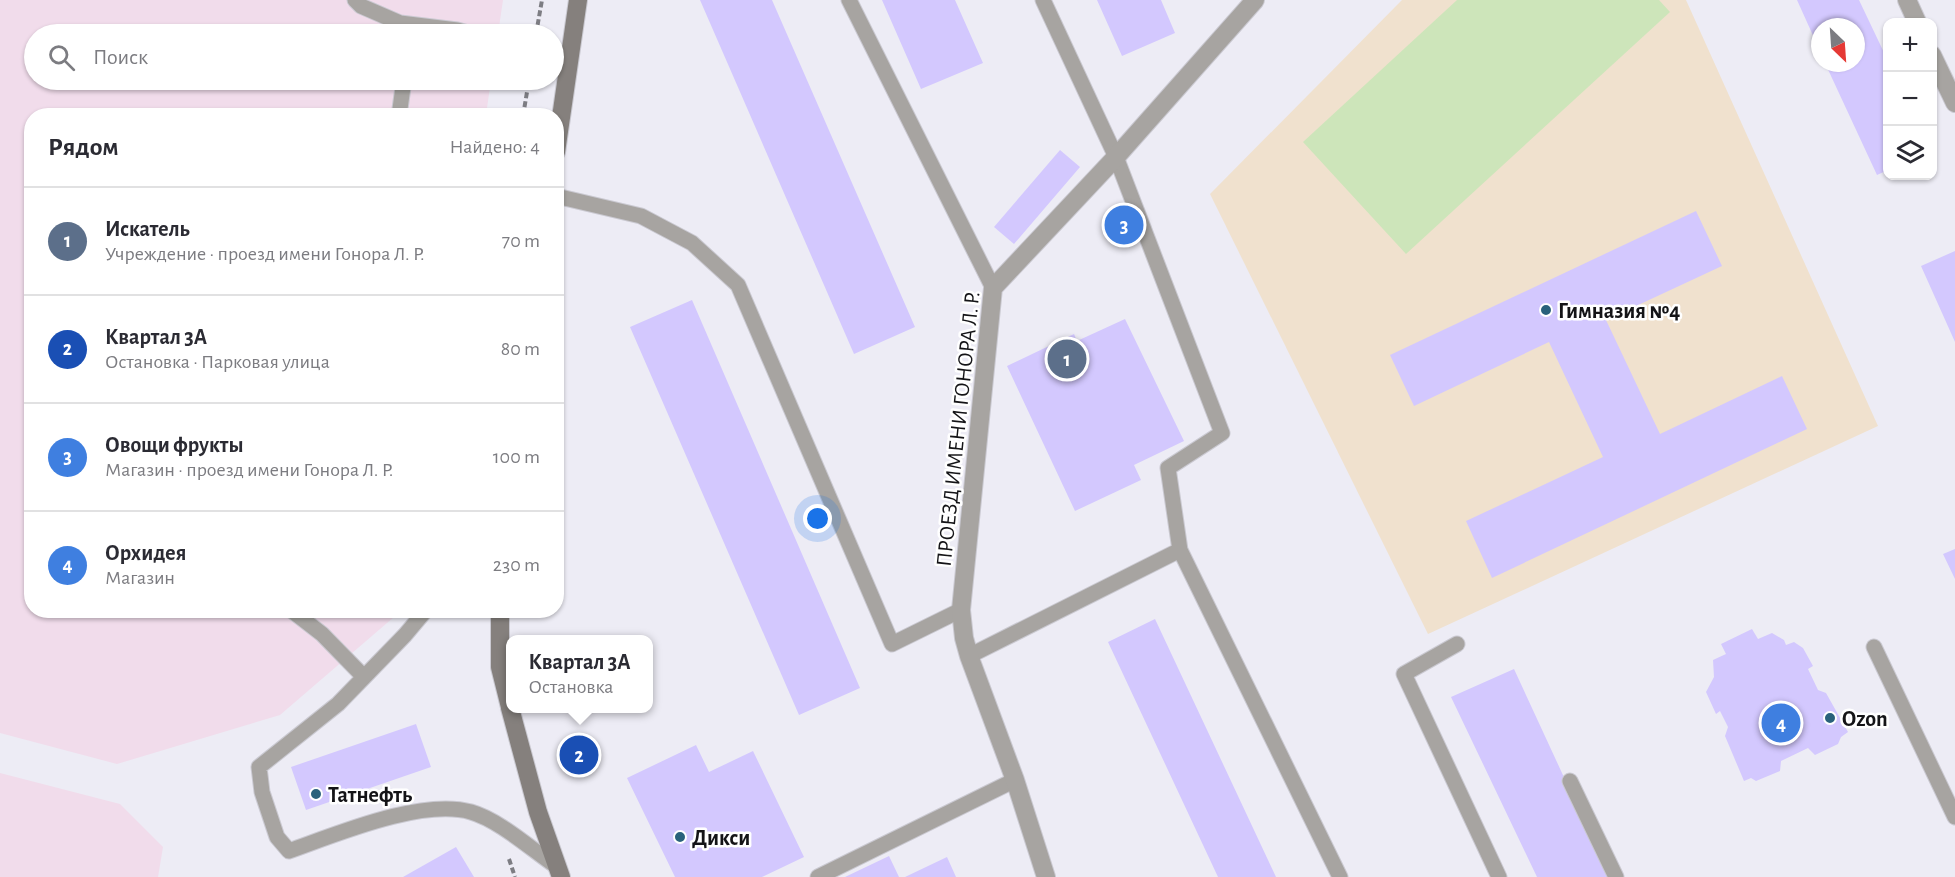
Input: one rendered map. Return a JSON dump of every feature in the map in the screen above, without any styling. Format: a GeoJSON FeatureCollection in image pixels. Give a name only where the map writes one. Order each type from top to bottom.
{"type":"FeatureCollection","features":[{"type":"Feature","properties":{"kind":"main road"},"geometry":{"type":"LineString","coordinates":[[564,55],[579,0]]}},
{"type":"Feature","properties":{"kind":"main road"},"geometry":{"type":"LineString","coordinates":[[559,108],[560,90]]}},
{"type":"Feature","properties":{"kind":"main road"},"geometry":{"type":"LineString","coordinates":[[500,618],[500,667],[506,692]]}},
{"type":"Feature","properties":{"kind":"main road"},"geometry":{"type":"LineString","coordinates":[[511,713],[538,812],[558,871]]}},
{"type":"Feature","properties":{"kind":"street","name":"ПРОЕЗД ИМЕНИ ГОНОРА Л. Р."},"geometry":{"type":"LineString","coordinates":[[1046,877],[1015,780],[969,656],[964,638],[961,610],[993,288],[1116,157],[1255,0]]}},
{"type":"Feature","properties":{"kind":"street"},"geometry":{"type":"LineString","coordinates":[[1906,0],[1915,18]]}},
{"type":"Feature","properties":{"kind":"street"},"geometry":{"type":"LineString","coordinates":[[1937,65],[1955,103]]}},
{"type":"Feature","properties":{"kind":"lane"},"geometry":{"type":"LineString","coordinates":[[356,0],[361,6],[403,24]]}},
{"type":"Feature","properties":{"kind":"lane"},"geometry":{"type":"LineString","coordinates":[[849,0],[993,288]]}},
{"type":"Feature","properties":{"kind":"lane"},"geometry":{"type":"LineString","coordinates":[[1043,0],[1116,157],[1222,433],[1168,468],[1180,550],[1340,877]]}},
{"type":"Feature","properties":{"kind":"lane"},"geometry":{"type":"LineString","coordinates":[[400,108],[403,90]]}},
{"type":"Feature","properties":{"kind":"lane"},"geometry":{"type":"LineString","coordinates":[[564,198],[641,216],[692,243],[738,285],[891,644],[961,610]]}},
{"type":"Feature","properties":{"kind":"lane"},"geometry":{"type":"LineString","coordinates":[[969,656],[1180,550]]}},
{"type":"Feature","properties":{"kind":"lane"},"geometry":{"type":"LineString","coordinates":[[301,618],[322,634],[364,677]]}},
{"type":"Feature","properties":{"kind":"lane"},"geometry":{"type":"LineString","coordinates":[[419,618],[338,704],[259,767],[262,792],[277,837],[289,851],[359,826],[427,808],[470,812],[496,824],[558,871]]}},
{"type":"Feature","properties":{"kind":"lane"},"geometry":{"type":"LineString","coordinates":[[1457,644],[1404,675],[1499,877]]}},
{"type":"Feature","properties":{"kind":"lane"},"geometry":{"type":"LineString","coordinates":[[1874,647],[1955,817]]}},
{"type":"Feature","properties":{"kind":"lane"},"geometry":{"type":"LineString","coordinates":[[818,877],[1015,780]]}},
{"type":"Feature","properties":{"kind":"lane"},"geometry":{"type":"LineString","coordinates":[[1570,781],[1616,877]]}},
{"type":"Feature","properties":{"kind":"path"},"geometry":{"type":"LineString","coordinates":[[538,24],[542,0]]}},
{"type":"Feature","properties":{"kind":"path"},"geometry":{"type":"LineString","coordinates":[[524,108],[527,90]]}},
{"type":"Feature","properties":{"kind":"shaded area"},"geometry":{"type":"Polygon","coordinates":[[[0,0],[503,0],[499,24],[24,24],[24,90],[490,90],[487,108],[24,108],[24,618],[393,618],[280,715],[117,764],[0,733],[0,0]]]}},
{"type":"Feature","properties":{"kind":"shaded area","name":"Гимназия №4"},"geometry":{"type":"Polygon","coordinates":[[[1402,0],[1686,0],[1878,426],[1428,634],[1210,194],[1402,0]]]}},
{"type":"Feature","properties":{"kind":"shaded area"},"geometry":{"type":"Polygon","coordinates":[[[0,773],[120,804],[163,847],[158,877],[0,877],[0,773]]]}},
{"type":"Feature","properties":{"kind":"green space"},"geometry":{"type":"Polygon","coordinates":[[[1457,0],[1659,0],[1670,12],[1406,254],[1303,142],[1457,0]]]}},
{"type":"Feature","properties":{"kind":"building"},"geometry":{"type":"Polygon","coordinates":[[[700,0],[772,0],[915,327],[854,354],[700,0]]]}},
{"type":"Feature","properties":{"kind":"building"},"geometry":{"type":"Polygon","coordinates":[[[882,0],[955,0],[983,63],[921,89],[882,0]]]}},
{"type":"Feature","properties":{"kind":"building"},"geometry":{"type":"Polygon","coordinates":[[[1097,0],[1161,0],[1175,33],[1122,56],[1097,0]]]}},
{"type":"Feature","properties":{"kind":"building"},"geometry":{"type":"Polygon","coordinates":[[[1797,0],[1859,0],[1883,50],[1883,172],[1877,175],[1829,72],[1865,72],[1865,18],[1811,18],[1811,31],[1797,0]]]}},
{"type":"Feature","properties":{"kind":"building"},"geometry":{"type":"Polygon","coordinates":[[[1060,150],[1080,167],[1014,244],[994,227],[1060,150]]]}},
{"type":"Feature","properties":{"kind":"building"},"geometry":{"type":"Polygon","coordinates":[[[1696,211],[1722,266],[1606,320],[1660,434],[1782,376],[1807,429],[1492,578],[1466,521],[1603,457],[1549,342],[1414,406],[1390,355],[1696,211]]]}},
{"type":"Feature","properties":{"kind":"building"},"geometry":{"type":"Polygon","coordinates":[[[1955,251],[1955,342],[1921,266],[1955,251]]]}},
{"type":"Feature","properties":{"kind":"building"},"geometry":{"type":"Polygon","coordinates":[[[692,300],[860,688],[799,715],[630,327],[692,300]]]}},
{"type":"Feature","properties":{"kind":"building"},"geometry":{"type":"Polygon","coordinates":[[[1125,319],[1184,441],[1134,465],[1141,480],[1075,511],[1007,366],[1074,334],[1077,341],[1125,319]]]}},
{"type":"Feature","properties":{"kind":"building"},"geometry":{"type":"Polygon","coordinates":[[[1955,549],[1955,579],[1943,554],[1955,549]]]}},
{"type":"Feature","properties":{"kind":"building"},"geometry":{"type":"Polygon","coordinates":[[[1155,619],[1276,877],[1218,877],[1108,642],[1155,619]]]}},
{"type":"Feature","properties":{"kind":"building"},"geometry":{"type":"Polygon","coordinates":[[[1752,629],[1758,639],[1772,633],[1784,640],[1786,645],[1794,642],[1803,648],[1813,666],[1808,669],[1818,690],[1826,693],[1848,732],[1841,737],[1838,744],[1815,755],[1808,748],[1781,761],[1780,771],[1756,781],[1751,778],[1744,781],[1725,736],[1728,727],[1720,711],[1716,714],[1706,692],[1714,677],[1713,660],[1726,654],[1721,644],[1752,629]]]}},
{"type":"Feature","properties":{"kind":"building"},"geometry":{"type":"Polygon","coordinates":[[[1514,669],[1610,877],[1537,877],[1451,697],[1514,669]]]}},
{"type":"Feature","properties":{"kind":"building"},"geometry":{"type":"Polygon","coordinates":[[[416,724],[431,767],[306,810],[291,767],[416,724]]]}},
{"type":"Feature","properties":{"kind":"building"},"geometry":{"type":"Polygon","coordinates":[[[696,745],[709,772],[753,751],[804,857],[762,877],[675,877],[627,778],[696,745]]]}},
{"type":"Feature","properties":{"kind":"building"},"geometry":{"type":"Polygon","coordinates":[[[456,847],[474,877],[403,877],[456,847]]]}},
{"type":"Feature","properties":{"kind":"building"},"geometry":{"type":"Polygon","coordinates":[[[889,856],[899,877],[845,877],[889,856]]]}},
{"type":"Feature","properties":{"kind":"building"},"geometry":{"type":"Polygon","coordinates":[[[947,857],[956,877],[905,877],[947,857]]]}},
{"type":"Feature","properties":{"kind":"place","name":"Овощи фрукты"},"geometry":{"type":"Point","coordinates":[1124,225]}},
{"type":"Feature","properties":{"kind":"place","name":"Гимназия №4"},"geometry":{"type":"Point","coordinates":[1546,310]}},
{"type":"Feature","properties":{"kind":"place","name":"Искатель"},"geometry":{"type":"Point","coordinates":[1067,359]}},
{"type":"Feature","properties":{"kind":"place","name":"Ozon"},"geometry":{"type":"Point","coordinates":[1830,718]}},
{"type":"Feature","properties":{"kind":"place","name":"Орхидея"},"geometry":{"type":"Point","coordinates":[1781,723]}},
{"type":"Feature","properties":{"kind":"place","name":"Квартал 3А"},"geometry":{"type":"Point","coordinates":[579,755]}},
{"type":"Feature","properties":{"kind":"place","name":"Татнефть"},"geometry":{"type":"Point","coordinates":[316,794]}},
{"type":"Feature","properties":{"kind":"place","name":"Дикси"},"geometry":{"type":"Point","coordinates":[680,837]}}]}
